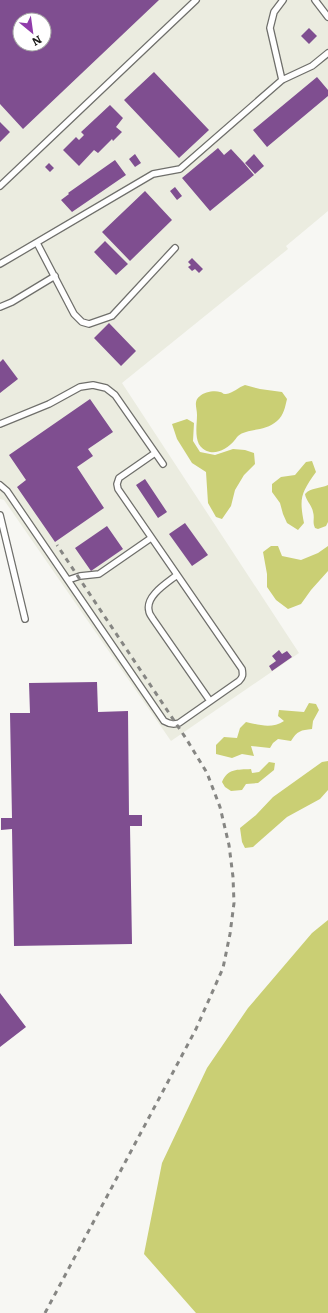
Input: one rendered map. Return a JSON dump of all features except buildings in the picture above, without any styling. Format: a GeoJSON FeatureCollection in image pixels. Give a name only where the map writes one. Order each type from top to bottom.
{"type":"FeatureCollection","features":[{"type":"Feature","properties":{"kind":"lane"},"geometry":{"type":"LineString","coordinates":[[0,186],[196,0]]}},
{"type":"Feature","properties":{"kind":"lane"},"geometry":{"type":"LineString","coordinates":[[282,80],[270,28],[274,12],[283,0]]}},
{"type":"Feature","properties":{"kind":"lane"},"geometry":{"type":"LineString","coordinates":[[315,0],[328,17]]}},
{"type":"Feature","properties":{"kind":"lane"},"geometry":{"type":"LineString","coordinates":[[0,264],[153,174],[180,169],[282,80],[312,66],[328,53]]}},
{"type":"Feature","properties":{"kind":"lane"},"geometry":{"type":"LineString","coordinates":[[37,243],[74,314],[82,322],[89,324],[112,316],[175,248]]}},
{"type":"Feature","properties":{"kind":"lane"},"geometry":{"type":"LineString","coordinates":[[0,307],[12,302],[54,276]]}},
{"type":"Feature","properties":{"kind":"lane"},"geometry":{"type":"LineString","coordinates":[[0,424],[49,404],[80,387],[93,384],[106,388],[115,395],[163,464]]}},
{"type":"Feature","properties":{"kind":"lane"},"geometry":{"type":"LineString","coordinates":[[0,485],[7,491],[164,721],[169,724],[179,723],[239,681],[243,674],[242,669],[118,489],[117,484],[119,478],[155,453]]}},
{"type":"Feature","properties":{"kind":"lane"},"geometry":{"type":"LineString","coordinates":[[0,515],[25,619]]}},
{"type":"Feature","properties":{"kind":"lane"},"geometry":{"type":"LineString","coordinates":[[68,580],[80,576],[99,574],[151,538]]}},
{"type":"Feature","properties":{"kind":"lane"},"geometry":{"type":"LineString","coordinates":[[177,575],[154,594],[150,600],[148,610],[153,620],[210,701]]}},
{"type":"Feature","properties":{"kind":"shaded area"},"geometry":{"type":"Polygon","coordinates":[[[0,0],[328,0],[328,211],[286,246],[288,249],[122,383],[299,653],[171,741],[4,500],[0,499],[0,0]]]}},
{"type":"Feature","properties":{"kind":"green space"},"geometry":{"type":"Polygon","coordinates":[[[245,385],[282,392],[287,399],[281,416],[277,421],[267,427],[246,432],[238,436],[223,450],[210,452],[204,450],[198,442],[196,431],[196,405],[198,398],[204,393],[215,391],[226,394],[245,385]]]}},
{"type":"Feature","properties":{"kind":"green space"},"geometry":{"type":"Polygon","coordinates":[[[187,419],[194,423],[193,441],[200,452],[215,455],[233,449],[245,450],[254,453],[255,464],[244,475],[235,490],[231,506],[222,519],[216,517],[208,503],[206,472],[192,463],[177,439],[172,424],[187,419]]]}},
{"type":"Feature","properties":{"kind":"green space"},"geometry":{"type":"Polygon","coordinates":[[[312,461],[316,472],[307,485],[302,496],[304,523],[298,530],[287,523],[280,503],[272,492],[272,484],[281,477],[295,475],[306,462],[312,461]]]}},
{"type":"Feature","properties":{"kind":"green space"},"geometry":{"type":"Polygon","coordinates":[[[328,485],[328,522],[326,526],[318,529],[315,528],[314,516],[305,494],[310,490],[328,485]]]}},
{"type":"Feature","properties":{"kind":"green space"},"geometry":{"type":"Polygon","coordinates":[[[271,546],[278,546],[282,556],[301,560],[318,553],[328,546],[328,571],[301,604],[288,609],[276,600],[267,587],[267,574],[263,552],[271,546]]]}},
{"type":"Feature","properties":{"kind":"green space"},"geometry":{"type":"Polygon","coordinates":[[[309,703],[316,704],[319,710],[313,721],[312,729],[300,732],[295,735],[291,741],[278,739],[270,748],[251,746],[254,756],[242,754],[232,758],[216,754],[216,745],[224,737],[237,738],[240,728],[246,722],[265,726],[275,725],[284,721],[278,716],[279,710],[304,712],[309,703]]]}},
{"type":"Feature","properties":{"kind":"green space"},"geometry":{"type":"Polygon","coordinates":[[[328,761],[328,790],[320,799],[287,817],[253,847],[245,848],[242,842],[240,828],[256,815],[273,797],[322,762],[328,761]]]}},
{"type":"Feature","properties":{"kind":"green space"},"geometry":{"type":"Polygon","coordinates":[[[269,762],[275,763],[274,770],[258,783],[246,784],[242,790],[231,791],[225,787],[222,782],[224,777],[230,772],[251,769],[252,773],[259,772],[269,762]]]}},
{"type":"Feature","properties":{"kind":"green space"},"geometry":{"type":"Polygon","coordinates":[[[328,920],[328,1313],[196,1313],[144,1254],[162,1163],[207,1068],[248,1008],[312,933],[328,920]]]}},
{"type":"Feature","properties":{"kind":"railway"},"geometry":{"type":"LineString","coordinates":[[45,1313],[196,1029],[223,968],[230,934],[234,903],[233,877],[229,845],[220,807],[207,773],[187,740],[57,545]]}}]}
